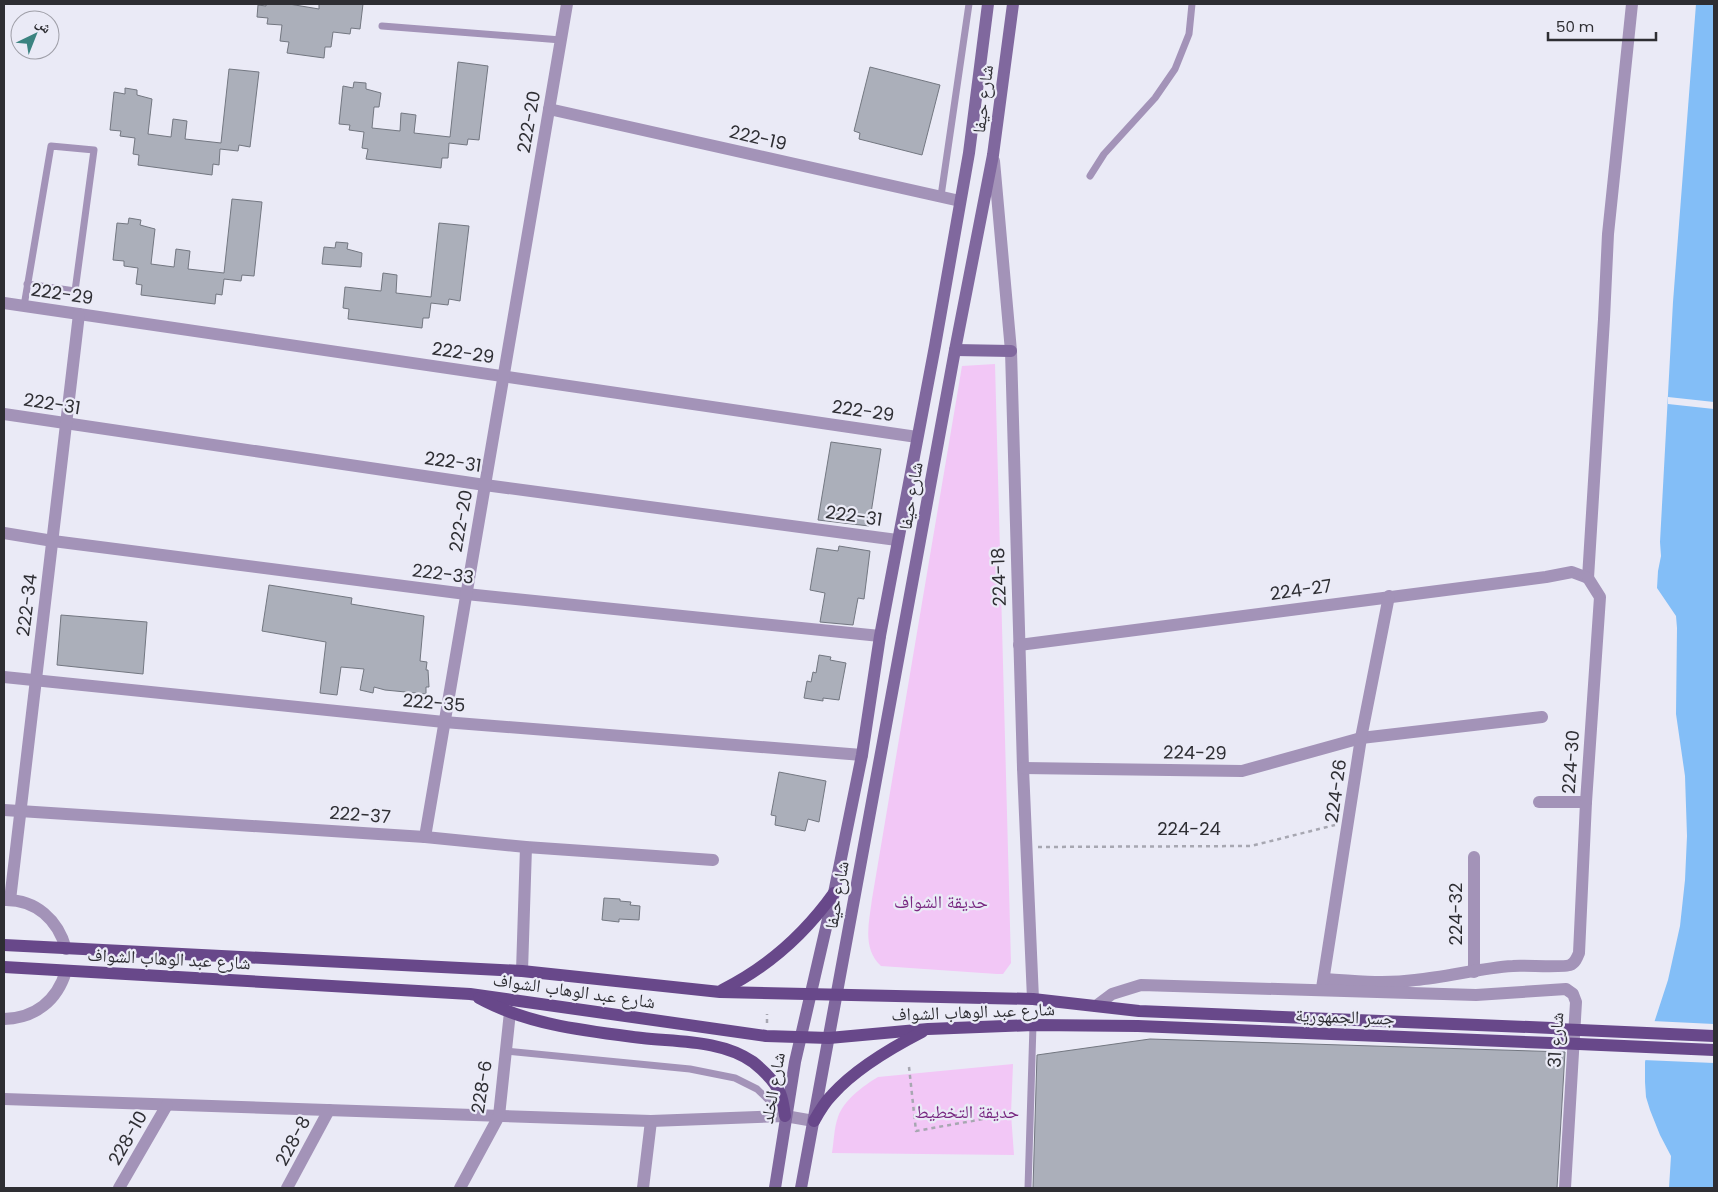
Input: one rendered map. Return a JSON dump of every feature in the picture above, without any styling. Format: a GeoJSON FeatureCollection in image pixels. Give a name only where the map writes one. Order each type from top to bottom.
{"type":"FeatureCollection","features":[{"type":"Feature","properties":{"kind":"main road","name":"شارع حيفا"},"geometry":{"type":"LineString","coordinates":[[811,994],[834,894],[862,755],[880,636],[935,346],[969,153],[988,4]]}},
{"type":"Feature","properties":{"kind":"main road","name":"شارع حيفا"},"geometry":{"type":"LineString","coordinates":[[837,995],[955,350],[993,155],[1013,4]]}},
{"type":"Feature","properties":{"kind":"main road"},"geometry":{"type":"LineString","coordinates":[[955,350],[1011,351]]}},
{"type":"Feature","properties":{"kind":"main road"},"geometry":{"type":"LineString","coordinates":[[720,992],[755,972],[787,948],[815,919],[834,894]]}},
{"type":"Feature","properties":{"kind":"main road","name":"شارع عبد الوهاب الشواف"},"geometry":{"type":"LineString","coordinates":[[4,945],[522,971],[720,992],[1033,999],[1139,1011]]}},
{"type":"Feature","properties":{"kind":"main road","name":"شارع عبد الوهاب الشواف"},"geometry":{"type":"LineString","coordinates":[[4,967],[470,994],[766,1036],[829,1038],[928,1029],[1033,1025],[1138,1026]]}},
{"type":"Feature","properties":{"kind":"main road"},"geometry":{"type":"LineString","coordinates":[[470,994],[497,1008],[550,1024],[710,1045],[733,1052],[752,1061],[773,1082],[781,1094],[786,1116]]}},
{"type":"Feature","properties":{"kind":"main road","name":"شارع الخلد"},"geometry":{"type":"LineString","coordinates":[[775,1188],[800,1037],[811,994]]}},
{"type":"Feature","properties":{"kind":"main road"},"geometry":{"type":"LineString","coordinates":[[801,1188],[837,995]]}},
{"type":"Feature","properties":{"kind":"main road","name":"جسر الجمهورية"},"geometry":{"type":"LineString","coordinates":[[1139,1011],[1714,1036]]}},
{"type":"Feature","properties":{"kind":"main road","name":"جسر الجمهورية"},"geometry":{"type":"LineString","coordinates":[[1138,1026],[1714,1050]]}},
{"type":"Feature","properties":{"kind":"main road"},"geometry":{"type":"LineString","coordinates":[[814,1121],[831,1095],[852,1077],[887,1052],[928,1029]]}},
{"type":"Feature","properties":{"kind":"street","name":"222-20"},"geometry":{"type":"LineString","coordinates":[[425,837],[567,4]]}},
{"type":"Feature","properties":{"kind":"street"},"geometry":{"type":"LineString","coordinates":[[1588,578],[1608,234],[1632,4]]}},
{"type":"Feature","properties":{"kind":"street","name":"222-19"},"geometry":{"type":"LineString","coordinates":[[549,109],[960,201]]}},
{"type":"Feature","properties":{"kind":"street","name":"224-18"},"geometry":{"type":"LineString","coordinates":[[993,155],[1011,351],[1023,768],[1033,999]]}},
{"type":"Feature","properties":{"kind":"street","name":"222-29"},"geometry":{"type":"LineString","coordinates":[[4,303],[917,437]]}},
{"type":"Feature","properties":{"kind":"street","name":"222-34"},"geometry":{"type":"LineString","coordinates":[[7,900],[21,811],[79,314]]}},
{"type":"Feature","properties":{"kind":"street","name":"222-31"},"geometry":{"type":"LineString","coordinates":[[4,414],[485,485],[898,540]]}},
{"type":"Feature","properties":{"kind":"street","name":"222-33"},"geometry":{"type":"LineString","coordinates":[[4,533],[53,541],[466,594],[880,636]]}},
{"type":"Feature","properties":{"kind":"street","name":"224-27"},"geometry":{"type":"LineString","coordinates":[[1019,645],[1572,572],[1588,578]]}},
{"type":"Feature","properties":{"kind":"street","name":"224-30"},"geometry":{"type":"LineString","coordinates":[[1474,972],[1530,964],[1566,966],[1574,963],[1578,953],[1600,597],[1588,578]]}},
{"type":"Feature","properties":{"kind":"street","name":"224-26"},"geometry":{"type":"LineString","coordinates":[[1323,985],[1361,738],[1389,596]]}},
{"type":"Feature","properties":{"kind":"street","name":"222-35"},"geometry":{"type":"LineString","coordinates":[[4,677],[444,722],[862,755]]}},
{"type":"Feature","properties":{"kind":"street","name":"224-29"},"geometry":{"type":"LineString","coordinates":[[1023,768],[1242,771],[1361,738],[1542,717]]}},
{"type":"Feature","properties":{"kind":"street"},"geometry":{"type":"LineString","coordinates":[[1539,802],[1586,802]]}},
{"type":"Feature","properties":{"kind":"street","name":"222-37"},"geometry":{"type":"LineString","coordinates":[[4,810],[425,837],[526,847],[713,860]]}},
{"type":"Feature","properties":{"kind":"street"},"geometry":{"type":"LineString","coordinates":[[522,971],[526,847]]}},
{"type":"Feature","properties":{"kind":"street","name":"224-32"},"geometry":{"type":"LineString","coordinates":[[1474,857],[1474,972]]}},
{"type":"Feature","properties":{"kind":"street"},"geometry":{"type":"LineString","coordinates":[[7,900],[30,904],[47,915],[60,930],[66,949]]}},
{"type":"Feature","properties":{"kind":"street"},"geometry":{"type":"LineString","coordinates":[[4,1019],[25,1017],[44,1007],[58,991],[66,971]]}},
{"type":"Feature","properties":{"kind":"street"},"geometry":{"type":"LineString","coordinates":[[1096,1006],[1112,994],[1140,985],[1323,985],[1414,981],[1474,972]]}},
{"type":"Feature","properties":{"kind":"street","name":"شارع 31"},"geometry":{"type":"LineString","coordinates":[[1323,985],[1476,995],[1562,988],[1570,991],[1575,997],[1576,1002],[1565,1188]]}},
{"type":"Feature","properties":{"kind":"street","name":"228-6"},"geometry":{"type":"LineString","coordinates":[[460,1188],[499,1116],[510,1012]]}},
{"type":"Feature","properties":{"kind":"street"},"geometry":{"type":"LineString","coordinates":[[4,1099],[651,1121],[786,1116],[814,1121]]}},
{"type":"Feature","properties":{"kind":"street","name":"228-10"},"geometry":{"type":"LineString","coordinates":[[119,1188],[167,1104]]}},
{"type":"Feature","properties":{"kind":"street","name":"228-8"},"geometry":{"type":"LineString","coordinates":[[287,1188],[329,1110]]}},
{"type":"Feature","properties":{"kind":"street"},"geometry":{"type":"LineString","coordinates":[[643,1188],[651,1121]]}},
{"type":"Feature","properties":{"kind":"lane"},"geometry":{"type":"LineString","coordinates":[[941,196],[969,4]]}},
{"type":"Feature","properties":{"kind":"lane"},"geometry":{"type":"LineString","coordinates":[[1090,176],[1104,154],[1156,98],[1176,69],[1189,34],[1192,4]]}},
{"type":"Feature","properties":{"kind":"lane"},"geometry":{"type":"LineString","coordinates":[[382,26],[561,40]]}},
{"type":"Feature","properties":{"kind":"lane"},"geometry":{"type":"LineString","coordinates":[[24,306],[27,284],[51,146],[94,150],[75,291],[27,284]]}},
{"type":"Feature","properties":{"kind":"lane"},"geometry":{"type":"LineString","coordinates":[[1028,1188],[1033,1025]]}},
{"type":"Feature","properties":{"kind":"lane"},"geometry":{"type":"LineString","coordinates":[[505,1051],[690,1070],[734,1078],[757,1089],[786,1116]]}},
{"type":"Feature","properties":{"kind":"path","name":"224-24"},"geometry":{"type":"LineString","coordinates":[[1026,847],[1251,846],[1349,822]]}},
{"type":"Feature","properties":{"kind":"path"},"geometry":{"type":"LineString","coordinates":[[767,1014],[767,1023]]}},
{"type":"Feature","properties":{"kind":"path"},"geometry":{"type":"LineString","coordinates":[[909,1067],[916,1132],[1011,1114]]}},
{"type":"Feature","properties":{"kind":"green space","name":"حديقة الشواف"},"geometry":{"type":"Polygon","coordinates":[[[995,364],[1011,963],[1003,974],[881,966],[875,959],[869,943],[869,917],[962,366],[995,364]]]}},
{"type":"Feature","properties":{"kind":"green space","name":"حديقة التخطيط"},"geometry":{"type":"Polygon","coordinates":[[[1013,1064],[1011,1114],[1014,1155],[832,1153],[836,1126],[841,1111],[855,1094],[878,1077],[1013,1064]]]}},
{"type":"Feature","properties":{"kind":"water"},"geometry":{"type":"Polygon","coordinates":[[[1696,4],[1714,4],[1714,1188],[1669,1188],[1671,1156],[1660,1135],[1646,1097],[1645,1062],[1654,1023],[1668,980],[1680,926],[1685,880],[1687,836],[1685,776],[1676,714],[1676,616],[1657,588],[1661,556],[1660,542],[1673,302],[1696,4]]]}},
{"type":"Feature","properties":{"kind":"pier"},"geometry":{"type":"Polygon","coordinates":[[[1668,397],[1714,402],[1714,409],[1668,404],[1668,397]]]}},
{"type":"Feature","properties":{"kind":"pier"},"geometry":{"type":"Polygon","coordinates":[[[1652,1021],[1714,1024],[1714,1063],[1643,1060],[1652,1021]]]}},
{"type":"Feature","properties":{"kind":"building"},"geometry":{"type":"Polygon","coordinates":[[[266,4],[289,4],[319,9],[319,4],[363,4],[360,29],[351,28],[350,34],[333,32],[331,47],[325,47],[324,58],[287,53],[289,42],[280,41],[282,25],[267,24],[268,18],[257,17],[258,5],[266,6],[266,4]]]}},
{"type":"Feature","properties":{"kind":"building"},"geometry":{"type":"Polygon","coordinates":[[[458,62],[488,66],[479,140],[468,139],[467,145],[449,143],[448,158],[442,158],[441,168],[366,159],[368,149],[362,148],[364,132],[349,130],[350,125],[339,124],[343,86],[353,88],[354,82],[366,83],[366,89],[381,93],[379,107],[374,107],[372,128],[400,131],[401,113],[416,115],[414,133],[450,137],[458,62]]]}},
{"type":"Feature","properties":{"kind":"building"},"geometry":{"type":"Polygon","coordinates":[[[870,67],[940,85],[922,155],[859,139],[860,133],[854,131],[870,67]]]}},
{"type":"Feature","properties":{"kind":"building"},"geometry":{"type":"Polygon","coordinates":[[[229,69],[259,72],[250,147],[239,145],[238,151],[220,149],[219,165],[213,164],[212,175],[138,165],[139,155],[133,154],[135,138],[120,136],[121,131],[110,130],[114,92],[125,94],[125,88],[137,90],[137,95],[152,99],[148,134],[171,137],[173,119],[187,121],[185,139],[221,143],[229,69]]]}},
{"type":"Feature","properties":{"kind":"building"},"geometry":{"type":"Polygon","coordinates":[[[232,199],[262,202],[254,276],[242,275],[241,281],[224,279],[222,295],[216,294],[215,304],[141,295],[142,285],[136,284],[138,268],[124,266],[124,261],[113,260],[117,223],[128,224],[129,218],[141,220],[140,225],[155,229],[151,264],[174,267],[176,249],[190,251],[188,269],[224,273],[232,199]]]}},
{"type":"Feature","properties":{"kind":"building"},"geometry":{"type":"Polygon","coordinates":[[[439,223],[469,226],[460,301],[449,299],[448,305],[431,303],[429,318],[423,318],[422,328],[348,319],[349,309],[343,308],[345,287],[381,291],[383,273],[397,275],[396,293],[431,297],[439,223]]]}},
{"type":"Feature","properties":{"kind":"building"},"geometry":{"type":"Polygon","coordinates":[[[336,242],[348,243],[347,249],[362,253],[361,267],[322,264],[324,247],[335,248],[336,242]]]}},
{"type":"Feature","properties":{"kind":"building"},"geometry":{"type":"Polygon","coordinates":[[[831,442],[881,449],[869,526],[818,520],[831,442]]]}},
{"type":"Feature","properties":{"kind":"building"},"geometry":{"type":"Polygon","coordinates":[[[839,546],[870,551],[864,599],[858,598],[853,625],[820,622],[825,593],[810,590],[817,548],[838,551],[839,546]]]}},
{"type":"Feature","properties":{"kind":"building"},"geometry":{"type":"Polygon","coordinates":[[[269,585],[352,598],[351,604],[424,616],[420,661],[427,662],[426,670],[428,670],[429,687],[426,687],[426,694],[385,690],[374,687],[373,693],[360,690],[364,669],[341,667],[337,695],[320,693],[326,642],[262,631],[269,585]]]}},
{"type":"Feature","properties":{"kind":"building"},"geometry":{"type":"Polygon","coordinates":[[[61,615],[147,622],[143,674],[57,665],[61,615]]]}},
{"type":"Feature","properties":{"kind":"building"},"geometry":{"type":"Polygon","coordinates":[[[819,655],[831,657],[830,660],[846,663],[839,700],[823,698],[823,701],[804,698],[807,681],[811,682],[813,672],[816,673],[819,655]]]}},
{"type":"Feature","properties":{"kind":"building"},"geometry":{"type":"Polygon","coordinates":[[[779,772],[826,781],[819,822],[808,819],[805,831],[775,825],[776,816],[771,815],[779,772]]]}},
{"type":"Feature","properties":{"kind":"building"},"geometry":{"type":"Polygon","coordinates":[[[604,898],[620,899],[620,901],[631,902],[630,905],[640,906],[639,920],[619,919],[619,922],[602,920],[604,898]]]}},
{"type":"Feature","properties":{"kind":"building"},"geometry":{"type":"Polygon","coordinates":[[[1150,1039],[1565,1052],[1557,1188],[1033,1188],[1037,1055],[1150,1039]]]}}]}
